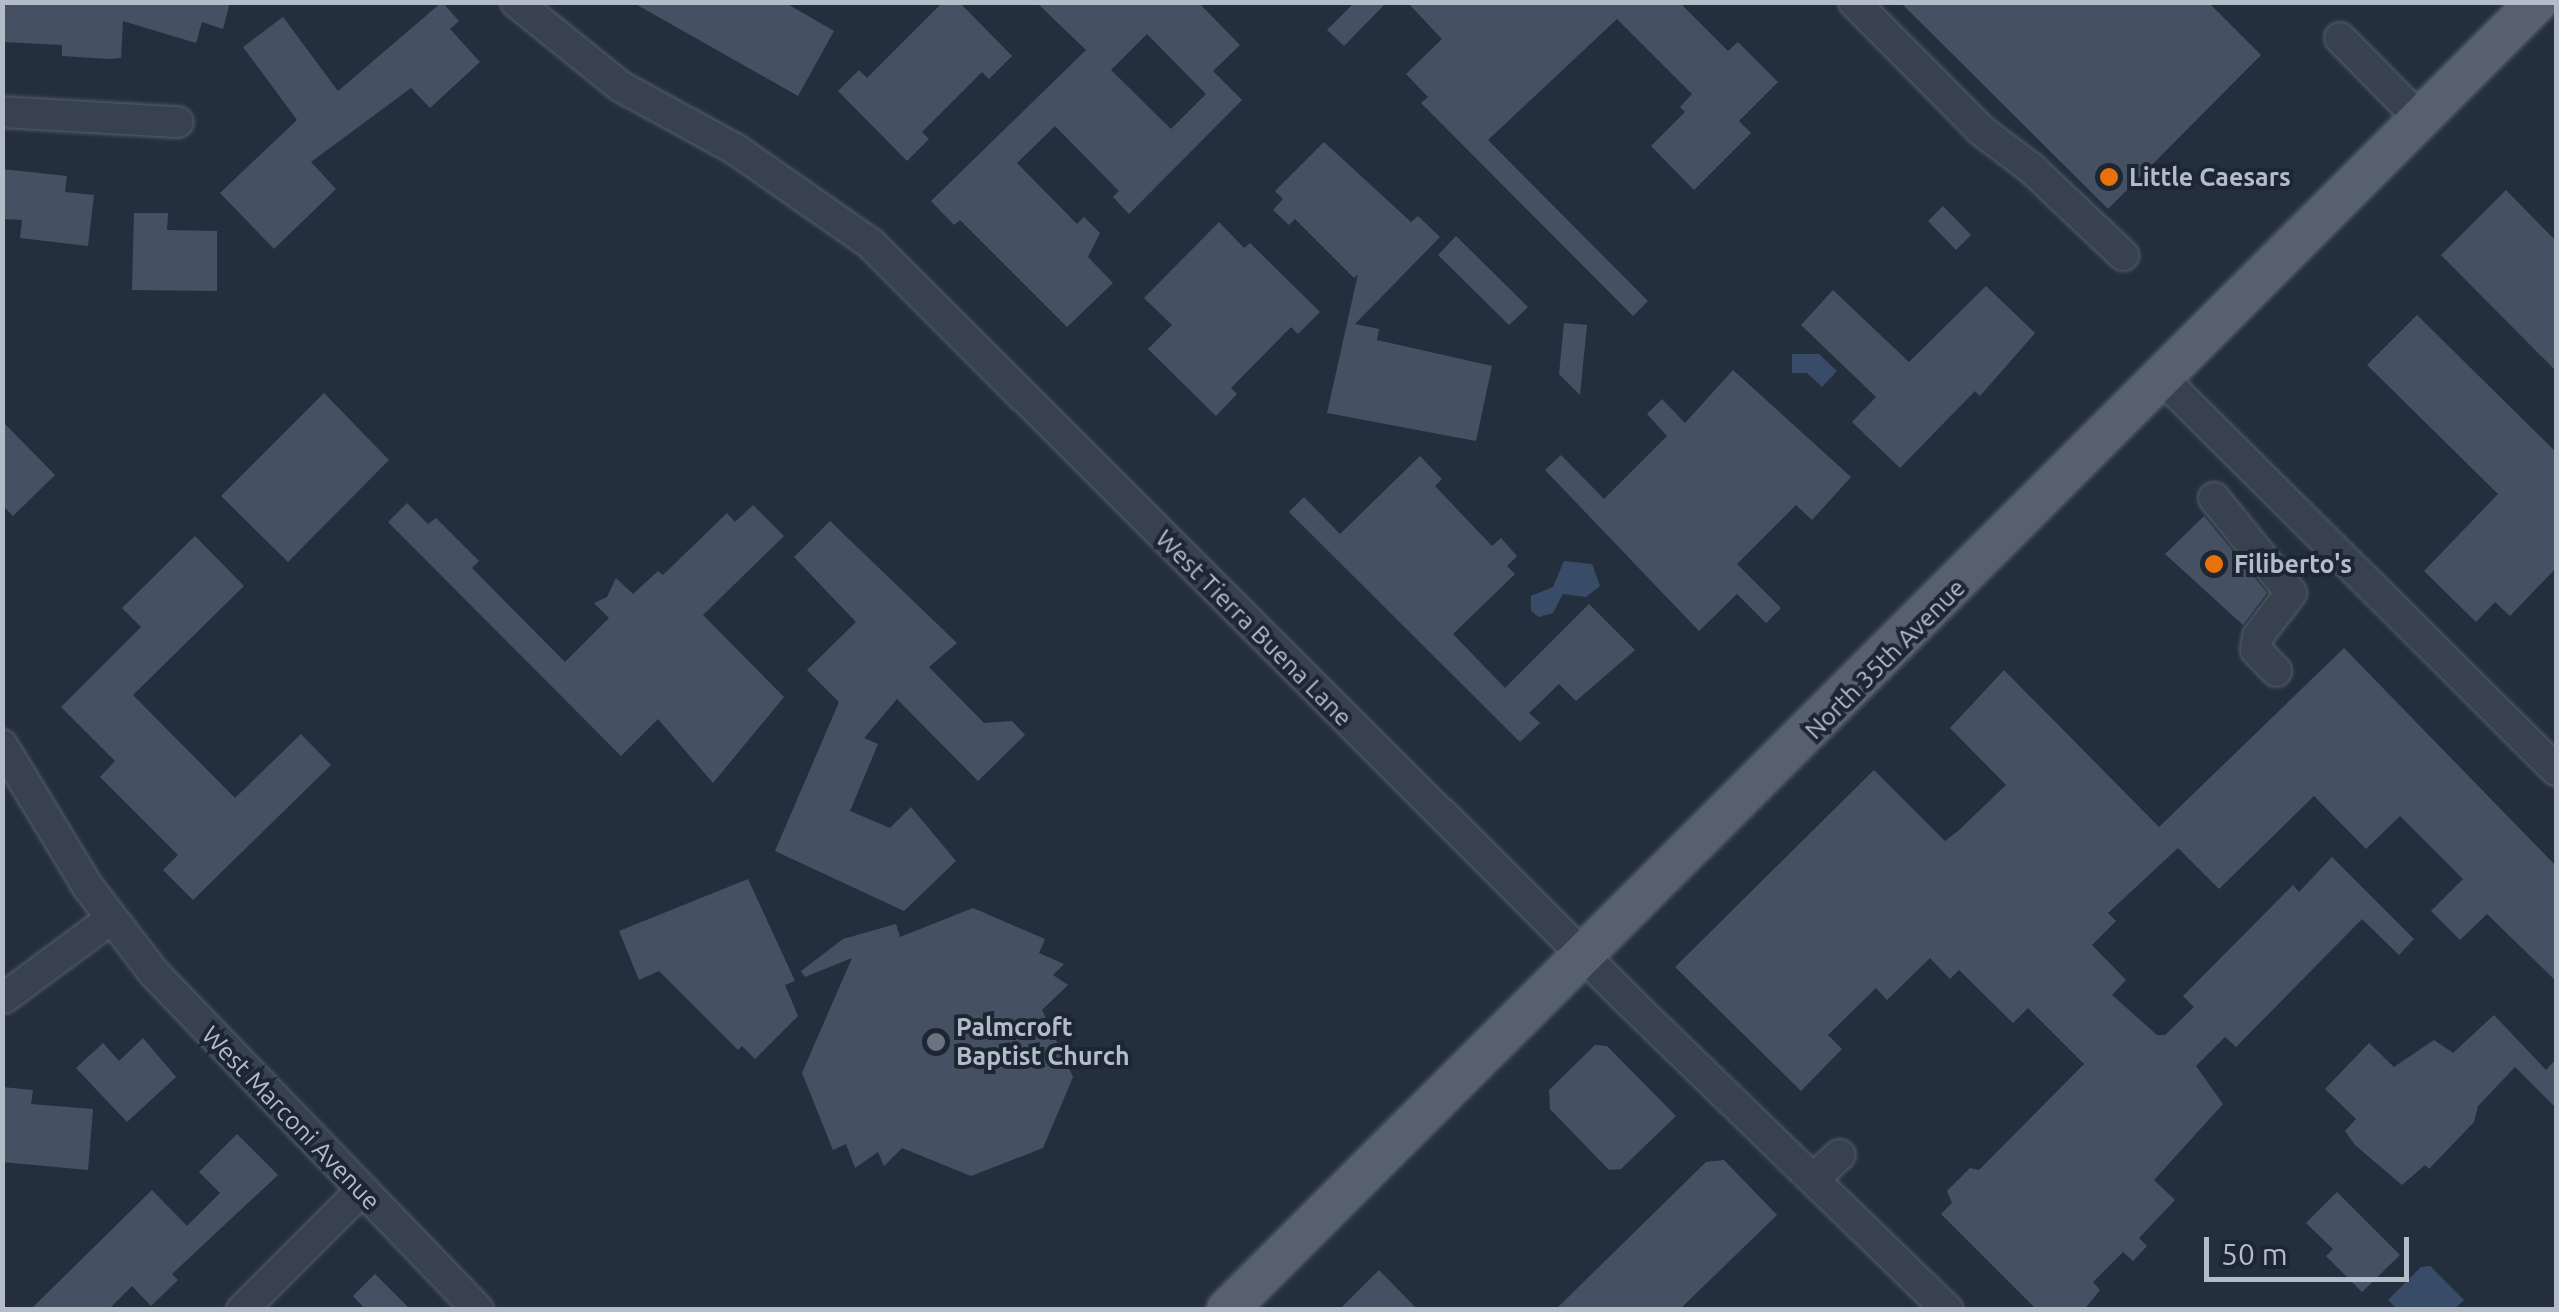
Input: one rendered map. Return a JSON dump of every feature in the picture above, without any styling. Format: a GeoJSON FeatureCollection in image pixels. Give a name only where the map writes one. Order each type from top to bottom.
{"type":"FeatureCollection","features":[{"type":"Feature","properties":{"kind":"main road","name":"North 35th Avenue"},"geometry":{"type":"LineString","coordinates":[[1227,1310],[2537,2]]}},
{"type":"Feature","properties":{"kind":"street","name":"West Tierra Buena Lane"},"geometry":{"type":"LineString","coordinates":[[516,2],[620,86],[750,159],[871,244],[1585,956],[1948,1310]]}},
{"type":"Feature","properties":{"kind":"street"},"geometry":{"type":"LineString","coordinates":[[1854,2],[1982,131],[2031,168],[2123,256]]}},
{"type":"Feature","properties":{"kind":"street"},"geometry":{"type":"LineString","coordinates":[[2340,38],[2420,120]]}},
{"type":"Feature","properties":{"kind":"street"},"geometry":{"type":"LineString","coordinates":[[2,112],[178,122]]}},
{"type":"Feature","properties":{"kind":"street"},"geometry":{"type":"LineString","coordinates":[[2162,378],[2556,770]]}},
{"type":"Feature","properties":{"kind":"street"},"geometry":{"type":"LineString","coordinates":[[2214,498],[2292,594],[2258,636],[2266,660]]}},
{"type":"Feature","properties":{"kind":"street","name":"West Marconi Avenue"},"geometry":{"type":"LineString","coordinates":[[2,745],[23,788],[112,918],[208,1034],[478,1310]]}},
{"type":"Feature","properties":{"kind":"street"},"geometry":{"type":"LineString","coordinates":[[4,998],[112,918]]}},
{"type":"Feature","properties":{"kind":"street"},"geometry":{"type":"LineString","coordinates":[[1814,1179],[1840,1154]]}},
{"type":"Feature","properties":{"kind":"street"},"geometry":{"type":"LineString","coordinates":[[242,1310],[362,1190]]}},
{"type":"Feature","properties":{"kind":"water"},"geometry":{"type":"Polygon","coordinates":[[[1792,354],[1819,354],[1837,371],[1822,387],[1807,373],[1792,373],[1792,354]]]}},
{"type":"Feature","properties":{"kind":"water"},"geometry":{"type":"Polygon","coordinates":[[[1564,561],[1592,564],[1600,586],[1586,597],[1563,594],[1553,613],[1539,617],[1531,611],[1531,596],[1553,587],[1564,561]]]}},
{"type":"Feature","properties":{"kind":"water"},"geometry":{"type":"Polygon","coordinates":[[[2430,1266],[2464,1300],[2454,1309],[2397,1309],[2388,1300],[2421,1267],[2430,1266]]]}},
{"type":"Feature","properties":{"kind":"building"},"geometry":{"type":"Polygon","coordinates":[[[2,2],[230,2],[223,29],[202,22],[196,43],[123,21],[121,58],[110,59],[62,56],[62,45],[2,42],[2,2]]]}},
{"type":"Feature","properties":{"kind":"building"},"geometry":{"type":"Polygon","coordinates":[[[442,2],[459,21],[450,29],[480,62],[430,108],[411,88],[311,162],[336,189],[274,249],[220,193],[297,120],[243,47],[283,17],[338,91],[442,2]]]}},
{"type":"Feature","properties":{"kind":"building"},"geometry":{"type":"Polygon","coordinates":[[[632,2],[784,2],[834,31],[798,96],[632,2]]]}},
{"type":"Feature","properties":{"kind":"building"},"geometry":{"type":"Polygon","coordinates":[[[943,2],[959,2],[1012,56],[989,79],[982,72],[922,132],[929,139],[907,161],[838,91],[859,70],[867,78],[943,2]]]}},
{"type":"Feature","properties":{"kind":"building"},"geometry":{"type":"Polygon","coordinates":[[[1036,2],[1198,2],[1240,45],[1213,71],[1242,100],[1129,214],[1113,197],[1119,191],[1055,126],[1017,163],[1077,224],[1084,217],[1100,233],[1088,257],[1113,283],[1067,327],[960,220],[954,225],[931,201],[1086,50],[1036,2]],[[1147,34],[1111,70],[1171,129],[1206,94],[1147,34]]]}},
{"type":"Feature","properties":{"kind":"building"},"geometry":{"type":"Polygon","coordinates":[[[1355,2],[1387,2],[1344,46],[1327,30],[1355,2]]]}},
{"type":"Feature","properties":{"kind":"building"},"geometry":{"type":"Polygon","coordinates":[[[1407,2],[1679,2],[1728,51],[1738,42],[1778,82],[1739,121],[1751,133],[1694,190],[1651,146],[1685,112],[1680,107],[1692,94],[1617,19],[1488,140],[1648,301],[1633,316],[1421,103],[1428,97],[1406,74],[1442,39],[1407,2]]]}},
{"type":"Feature","properties":{"kind":"building"},"geometry":{"type":"Polygon","coordinates":[[[1900,2],[2208,2],[2261,55],[2108,209],[1900,2]]]}},
{"type":"Feature","properties":{"kind":"building"},"geometry":{"type":"Polygon","coordinates":[[[1324,142],[1411,222],[1418,216],[1440,237],[1355,324],[1379,329],[1377,340],[1492,366],[1476,441],[1327,413],[1358,274],[1354,278],[1295,219],[1289,225],[1273,210],[1283,199],[1275,191],[1324,142]]]}},
{"type":"Feature","properties":{"kind":"building"},"geometry":{"type":"Polygon","coordinates":[[[2,169],[67,176],[65,192],[94,195],[88,246],[20,238],[22,220],[2,219],[2,169]]]}},
{"type":"Feature","properties":{"kind":"building"},"geometry":{"type":"Polygon","coordinates":[[[2506,190],[2556,241],[2556,371],[2441,255],[2506,190]]]}},
{"type":"Feature","properties":{"kind":"building"},"geometry":{"type":"Polygon","coordinates":[[[1943,206],[1971,235],[1956,250],[1928,221],[1943,206]]]}},
{"type":"Feature","properties":{"kind":"building"},"geometry":{"type":"Polygon","coordinates":[[[134,213],[168,213],[167,230],[217,231],[217,291],[132,290],[134,213]]]}},
{"type":"Feature","properties":{"kind":"building"},"geometry":{"type":"Polygon","coordinates":[[[1219,222],[1244,248],[1250,243],[1320,312],[1298,334],[1291,327],[1231,388],[1237,394],[1216,416],[1148,349],[1172,325],[1144,298],[1219,222]]]}},
{"type":"Feature","properties":{"kind":"building"},"geometry":{"type":"Polygon","coordinates":[[[1456,236],[1528,307],[1509,325],[1438,255],[1456,236]]]}},
{"type":"Feature","properties":{"kind":"building"},"geometry":{"type":"Polygon","coordinates":[[[1986,286],[2035,333],[1980,396],[1975,391],[1900,468],[1852,422],[1876,397],[1801,325],[1833,290],[1909,362],[1986,286]]]}},
{"type":"Feature","properties":{"kind":"building"},"geometry":{"type":"Polygon","coordinates":[[[2417,315],[2556,452],[2556,568],[2510,616],[2495,602],[2476,622],[2424,571],[2498,494],[2367,365],[2417,315]]]}},
{"type":"Feature","properties":{"kind":"building"},"geometry":{"type":"Polygon","coordinates":[[[1564,323],[1587,325],[1580,395],[1559,374],[1564,323]]]}},
{"type":"Feature","properties":{"kind":"building"},"geometry":{"type":"Polygon","coordinates":[[[1733,370],[1851,477],[1812,520],[1796,505],[1737,564],[1781,608],[1766,623],[1737,594],[1699,631],[1545,470],[1561,455],[1604,499],[1667,436],[1647,414],[1662,399],[1685,423],[1733,370]]]}},
{"type":"Feature","properties":{"kind":"building"},"geometry":{"type":"Polygon","coordinates":[[[324,393],[389,460],[288,562],[221,496],[324,393]]]}},
{"type":"Feature","properties":{"kind":"building"},"geometry":{"type":"Polygon","coordinates":[[[2,421],[55,475],[13,516],[2,505],[2,421]]]}},
{"type":"Feature","properties":{"kind":"building"},"geometry":{"type":"Polygon","coordinates":[[[1420,456],[1442,479],[1435,486],[1492,546],[1501,538],[1517,556],[1507,566],[1515,574],[1453,634],[1505,688],[1589,604],[1635,650],[1576,701],[1559,684],[1529,713],[1540,723],[1520,742],[1289,512],[1304,497],[1340,534],[1420,456]]]}},
{"type":"Feature","properties":{"kind":"building"},"geometry":{"type":"Polygon","coordinates":[[[407,503],[428,524],[436,518],[479,561],[472,568],[565,662],[609,618],[594,603],[607,597],[616,578],[633,594],[658,571],[663,575],[727,513],[735,522],[753,505],[784,536],[703,615],[784,697],[713,783],[658,719],[621,756],[388,522],[407,503]]]}},
{"type":"Feature","properties":{"kind":"building","name":"Filiberto's"},"geometry":{"type":"Polygon","coordinates":[[[2204,516],[2267,593],[2243,625],[2165,554],[2204,516]]]}},
{"type":"Feature","properties":{"kind":"building"},"geometry":{"type":"Polygon","coordinates":[[[830,521],[957,643],[929,667],[984,723],[1012,721],[1025,735],[978,781],[897,699],[864,738],[878,744],[850,811],[890,828],[911,807],[956,861],[904,911],[775,851],[839,702],[807,670],[856,622],[794,557],[830,521]]]}},
{"type":"Feature","properties":{"kind":"building"},"geometry":{"type":"Polygon","coordinates":[[[195,536],[244,586],[133,695],[235,798],[301,734],[331,765],[193,900],[163,870],[178,855],[100,777],[115,761],[61,707],[141,627],[122,608],[195,536]]]}},
{"type":"Feature","properties":{"kind":"building"},"geometry":{"type":"Polygon","coordinates":[[[2344,648],[2556,866],[2556,981],[2487,914],[2460,940],[2431,911],[2463,879],[2400,816],[2366,849],[2314,796],[2219,889],[2178,848],[2108,913],[2116,921],[2092,945],[2126,980],[2112,995],[2157,1035],[2165,1035],[2194,1007],[2183,996],[2293,885],[2299,892],[2332,857],[2414,939],[2399,955],[2362,919],[2236,1047],[2225,1037],[2196,1066],[2223,1104],[2154,1180],[2175,1200],[2139,1238],[2147,1246],[2133,1261],[2123,1252],[2093,1282],[2100,1290],[2084,1310],[2037,1310],[1941,1214],[1952,1203],[1947,1191],[1970,1168],[1979,1170],[2084,1064],[2028,1008],[2013,1023],[1959,970],[1950,979],[1930,958],[1887,1000],[1876,988],[1828,1035],[1842,1049],[1801,1091],[1675,967],[1874,770],[1945,841],[1958,831],[2006,785],[1950,728],[2004,670],[2159,827],[2344,648]]]}},
{"type":"Feature","properties":{"kind":"building"},"geometry":{"type":"Polygon","coordinates":[[[748,879],[795,981],[785,985],[798,1016],[755,1059],[742,1046],[738,1050],[659,971],[639,980],[619,931],[748,879]]]}},
{"type":"Feature","properties":{"kind":"building","name":"Palmcroft Baptist Church"},"geometry":{"type":"Polygon","coordinates":[[[973,908],[1045,939],[1039,953],[1064,964],[1053,975],[1068,985],[1042,1010],[1073,1077],[1043,1148],[971,1176],[902,1148],[884,1166],[878,1152],[855,1168],[846,1144],[833,1150],[802,1073],[852,958],[805,977],[801,971],[843,939],[896,924],[900,937],[973,908]]]}},
{"type":"Feature","properties":{"kind":"building"},"geometry":{"type":"Polygon","coordinates":[[[2494,1015],[2546,1070],[2556,1059],[2556,1108],[2515,1067],[2478,1106],[2474,1122],[2429,1169],[2425,1165],[2402,1185],[2355,1145],[2345,1131],[2356,1119],[2325,1089],[2369,1043],[2394,1067],[2434,1040],[2453,1053],[2494,1015]]]}},
{"type":"Feature","properties":{"kind":"building"},"geometry":{"type":"Polygon","coordinates":[[[143,1038],[176,1077],[127,1122],[76,1068],[103,1043],[119,1061],[143,1038]]]}},
{"type":"Feature","properties":{"kind":"building"},"geometry":{"type":"Polygon","coordinates":[[[1595,1045],[1607,1046],[1676,1116],[1621,1169],[1609,1170],[1550,1109],[1549,1090],[1595,1045]]]}},
{"type":"Feature","properties":{"kind":"building"},"geometry":{"type":"Polygon","coordinates":[[[2,1087],[33,1090],[31,1104],[93,1109],[88,1170],[2,1162],[2,1087]]]}},
{"type":"Feature","properties":{"kind":"building"},"geometry":{"type":"Polygon","coordinates":[[[237,1134],[278,1175],[172,1274],[178,1280],[151,1306],[132,1286],[108,1310],[30,1310],[152,1190],[187,1226],[220,1193],[199,1172],[237,1134]]]}},
{"type":"Feature","properties":{"kind":"building"},"geometry":{"type":"Polygon","coordinates":[[[1724,1160],[1777,1215],[1679,1310],[1555,1310],[1706,1162],[1724,1160]]]}},
{"type":"Feature","properties":{"kind":"building"},"geometry":{"type":"Polygon","coordinates":[[[2337,1192],[2400,1255],[2362,1292],[2326,1256],[2333,1249],[2306,1223],[2337,1192]]]}},
{"type":"Feature","properties":{"kind":"building"},"geometry":{"type":"Polygon","coordinates":[[[1379,1270],[1418,1310],[1339,1310],[1379,1270]]]}},
{"type":"Feature","properties":{"kind":"building"},"geometry":{"type":"Polygon","coordinates":[[[375,1274],[411,1310],[366,1310],[353,1296],[375,1274]]]}},
{"type":"Feature","properties":{"kind":"place","name":"Little Caesars"},"geometry":{"type":"Point","coordinates":[2109,177]}},
{"type":"Feature","properties":{"kind":"place","name":"Filiberto's"},"geometry":{"type":"Point","coordinates":[2214,564]}},
{"type":"Feature","properties":{"kind":"place","name":"Palmcroft Baptist Church"},"geometry":{"type":"Point","coordinates":[936,1042]}}]}
